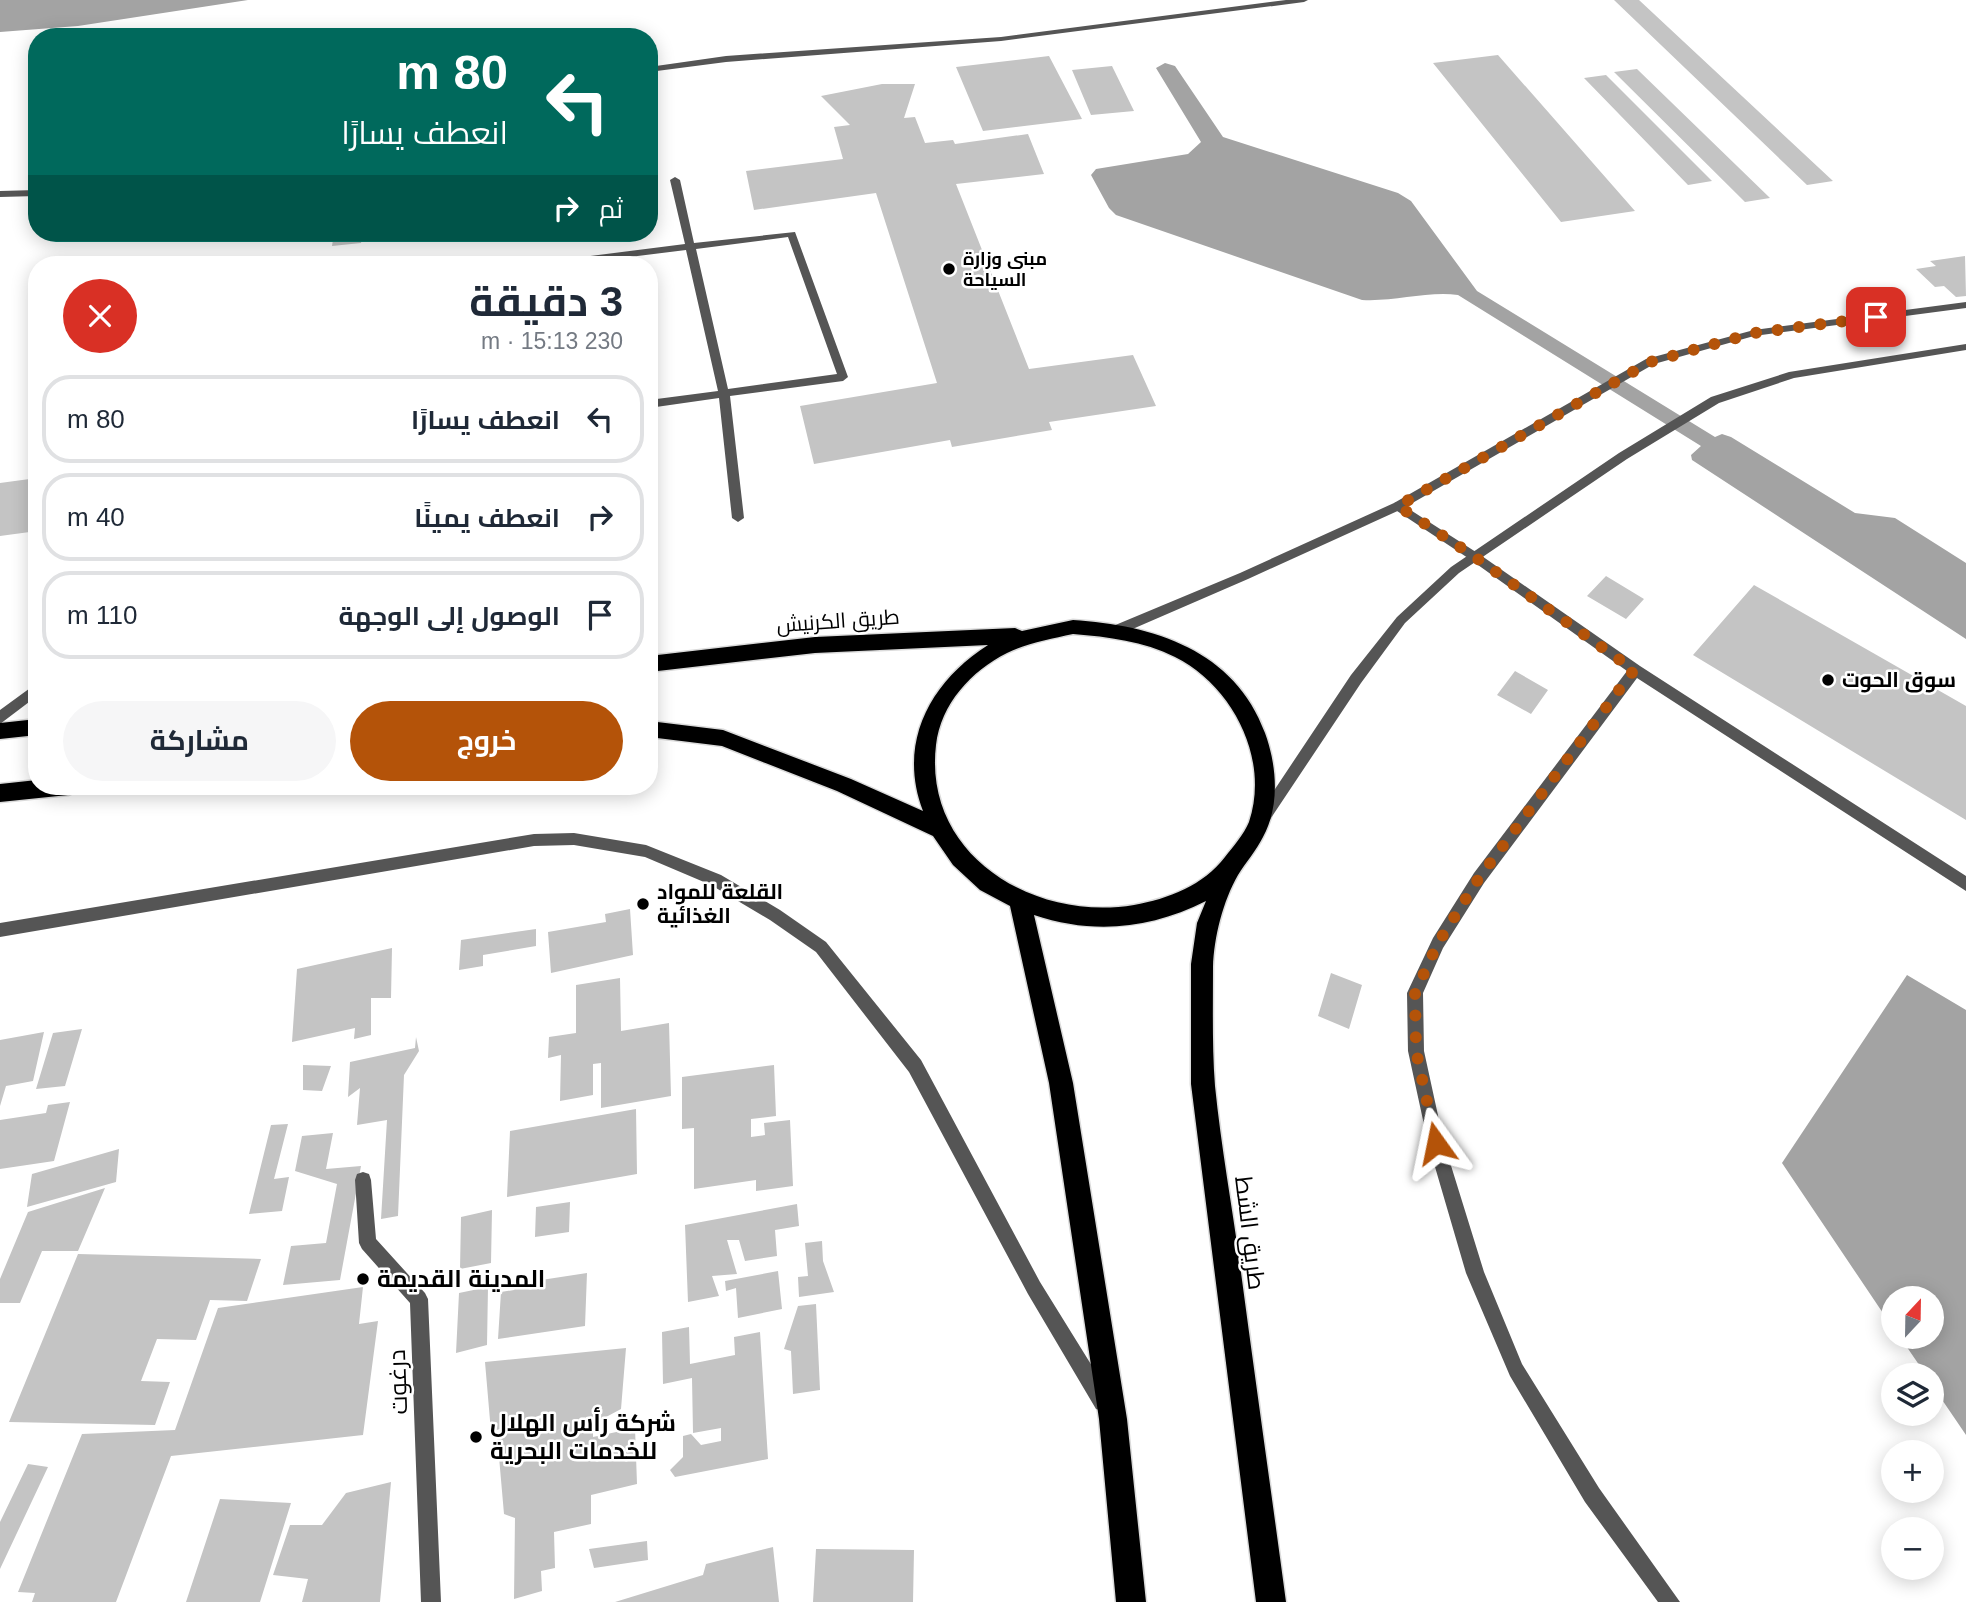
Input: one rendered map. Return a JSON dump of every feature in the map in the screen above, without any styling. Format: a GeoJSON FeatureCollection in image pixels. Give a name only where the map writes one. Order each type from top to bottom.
{"type":"FeatureCollection","features":[{"type":"Feature","properties":{"kind":"highway"},"geometry":{"type":"LineString","coordinates":[[1073,628],[1118,630],[1164,643],[1206,667],[1238,700],[1260,740],[1267,783],[1258,827],[1227,874],[1187,901],[1134,917],[1076,918],[1020,901],[987,882],[960,858],[939,829],[924,789],[923,748],[935,710],[959,677],[992,652],[1031,635],[1073,628]]}},
{"type":"Feature","properties":{"kind":"highway","name":"طريق الكرنيش"},"geometry":{"type":"LineString","coordinates":[[658,663],[815,645],[1031,635]]}},
{"type":"Feature","properties":{"kind":"highway"},"geometry":{"type":"LineString","coordinates":[[0,731],[28,728]]}},
{"type":"Feature","properties":{"kind":"highway"},"geometry":{"type":"LineString","coordinates":[[658,730],[723,738],[844,785],[939,829]]}},
{"type":"Feature","properties":{"kind":"highway"},"geometry":{"type":"LineString","coordinates":[[0,793],[28,790]]}},
{"type":"Feature","properties":{"kind":"highway","name":"طريق الشط"},"geometry":{"type":"LineString","coordinates":[[1227,874],[1208,923],[1202,964],[1203,1084],[1271,1602]]}},
{"type":"Feature","properties":{"kind":"highway"},"geometry":{"type":"LineString","coordinates":[[1020,901],[1061,1083],[1113,1419],[1131,1602]]}},
{"type":"Feature","properties":{"kind":"street"},"geometry":{"type":"LineString","coordinates":[[658,69],[726,59],[1001,39],[1304,0]]}},
{"type":"Feature","properties":{"kind":"street"},"geometry":{"type":"LineString","coordinates":[[674,180],[724,394],[738,518]]}},
{"type":"Feature","properties":{"kind":"street"},"geometry":{"type":"LineString","coordinates":[[0,194],[28,193]]}},
{"type":"Feature","properties":{"kind":"street"},"geometry":{"type":"LineString","coordinates":[[616,256],[792,234],[843,377],[658,403]]}},
{"type":"Feature","properties":{"kind":"street"},"geometry":{"type":"LineString","coordinates":[[1118,630],[1398,506],[1650,362],[1754,333],[1966,305]]}},
{"type":"Feature","properties":{"kind":"street"},"geometry":{"type":"LineString","coordinates":[[1258,827],[1356,679],[1401,620],[1455,570],[1623,456],[1715,400],[1794,375],[1966,347]]}},
{"type":"Feature","properties":{"kind":"street"},"geometry":{"type":"LineString","coordinates":[[1398,506],[1634,670],[1966,884]]}},
{"type":"Feature","properties":{"kind":"street"},"geometry":{"type":"LineString","coordinates":[[1634,670],[1479,878],[1438,943],[1415,993],[1416,1051],[1436,1143],[1475,1273],[1516,1370],[1591,1495],[1670,1602]]}},
{"type":"Feature","properties":{"kind":"street"},"geometry":{"type":"LineString","coordinates":[[0,718],[28,695]]}},
{"type":"Feature","properties":{"kind":"street"},"geometry":{"type":"LineString","coordinates":[[0,930],[534,840],[574,839],[646,851],[716,880],[775,915],[821,947],[915,1066],[1034,1288],[1113,1419]]}},
{"type":"Feature","properties":{"kind":"street","name":"درغوت"},"geometry":{"type":"LineString","coordinates":[[363,1180],[368,1243],[419,1298],[431,1602]]}},
{"type":"Feature","properties":{"kind":"shaded area"},"geometry":{"type":"Polygon","coordinates":[[[0,0],[248,0],[78,26],[0,32],[0,0]]]}},
{"type":"Feature","properties":{"kind":"shaded area"},"geometry":{"type":"Polygon","coordinates":[[[1165,63],[1175,66],[1223,137],[1398,193],[1411,201],[1477,291],[1715,437],[1722,434],[1731,437],[1855,513],[1895,518],[1966,563],[1966,639],[1692,460],[1691,455],[1701,446],[1458,295],[1434,294],[1362,300],[1116,215],[1109,208],[1091,175],[1096,169],[1188,154],[1201,142],[1156,68],[1165,63]]]}},
{"type":"Feature","properties":{"kind":"shaded area"},"geometry":{"type":"Polygon","coordinates":[[[1907,975],[1966,1010],[1966,1435],[1944,1403],[1944,1363],[1918,1363],[1908,1349],[1944,1349],[1944,1286],[1881,1286],[1881,1310],[1782,1163],[1907,975]]]}},
{"type":"Feature","properties":{"kind":"building"},"geometry":{"type":"Polygon","coordinates":[[[1614,0],[1639,0],[1833,181],[1807,185],[1614,0]]]}},
{"type":"Feature","properties":{"kind":"building"},"geometry":{"type":"Polygon","coordinates":[[[1498,55],[1635,211],[1561,222],[1433,63],[1498,55]]]}},
{"type":"Feature","properties":{"kind":"building"},"geometry":{"type":"Polygon","coordinates":[[[1049,56],[1082,119],[983,131],[956,67],[1049,56]]]}},
{"type":"Feature","properties":{"kind":"building"},"geometry":{"type":"Polygon","coordinates":[[[1112,66],[1134,111],[1091,115],[1072,70],[1112,66]]]}},
{"type":"Feature","properties":{"kind":"building"},"geometry":{"type":"Polygon","coordinates":[[[1637,69],[1770,198],[1745,202],[1614,72],[1637,69]]]}},
{"type":"Feature","properties":{"kind":"building"},"geometry":{"type":"Polygon","coordinates":[[[1606,75],[1712,181],[1688,185],[1584,78],[1606,75]]]}},
{"type":"Feature","properties":{"kind":"building"},"geometry":{"type":"Polygon","coordinates":[[[882,84],[915,84],[904,118],[915,117],[925,143],[953,140],[955,144],[1028,134],[1044,174],[956,184],[1029,369],[1133,355],[1156,406],[1049,422],[1052,430],[952,447],[950,440],[814,464],[800,406],[937,383],[876,193],[754,210],[746,171],[843,159],[834,127],[850,125],[821,96],[882,84]]]}},
{"type":"Feature","properties":{"kind":"building"},"geometry":{"type":"Polygon","coordinates":[[[333,242],[361,242],[361,243],[332,246],[333,242]]]}},
{"type":"Feature","properties":{"kind":"building"},"geometry":{"type":"Polygon","coordinates":[[[1965,256],[1966,296],[1956,297],[1944,286],[1935,287],[1916,269],[1936,266],[1930,261],[1965,256]]]}},
{"type":"Feature","properties":{"kind":"building"},"geometry":{"type":"Polygon","coordinates":[[[28,479],[28,532],[0,536],[0,483],[28,479]]]}},
{"type":"Feature","properties":{"kind":"building"},"geometry":{"type":"Polygon","coordinates":[[[1606,576],[1644,599],[1626,619],[1587,596],[1606,576]]]}},
{"type":"Feature","properties":{"kind":"building","name":"سوق الحوت"},"geometry":{"type":"Polygon","coordinates":[[[1754,585],[1966,706],[1966,820],[1693,655],[1754,585]]]}},
{"type":"Feature","properties":{"kind":"building"},"geometry":{"type":"Polygon","coordinates":[[[1515,671],[1548,690],[1531,714],[1497,695],[1515,671]]]}},
{"type":"Feature","properties":{"kind":"building"},"geometry":{"type":"Polygon","coordinates":[[[630,909],[633,955],[551,973],[548,932],[606,922],[605,914],[630,909]]]}},
{"type":"Feature","properties":{"kind":"building"},"geometry":{"type":"Polygon","coordinates":[[[536,929],[536,946],[483,955],[483,966],[459,970],[461,940],[536,929]]]}},
{"type":"Feature","properties":{"kind":"building"},"geometry":{"type":"Polygon","coordinates":[[[392,948],[391,998],[371,998],[371,1035],[354,1039],[355,1028],[292,1042],[297,969],[392,948]]]}},
{"type":"Feature","properties":{"kind":"building"},"geometry":{"type":"Polygon","coordinates":[[[1331,973],[1362,985],[1349,1029],[1318,1016],[1331,973]]]}},
{"type":"Feature","properties":{"kind":"building"},"geometry":{"type":"Polygon","coordinates":[[[620,978],[621,1031],[669,1023],[671,1096],[601,1108],[601,1063],[593,1064],[593,1095],[560,1101],[561,1055],[548,1058],[549,1037],[576,1033],[576,985],[620,978]]]}},
{"type":"Feature","properties":{"kind":"building"},"geometry":{"type":"Polygon","coordinates":[[[82,1029],[65,1086],[36,1089],[53,1033],[82,1029]]]}},
{"type":"Feature","properties":{"kind":"building"},"geometry":{"type":"Polygon","coordinates":[[[44,1032],[33,1081],[6,1086],[0,1106],[0,1040],[44,1032]]]}},
{"type":"Feature","properties":{"kind":"building"},"geometry":{"type":"Polygon","coordinates":[[[416,1037],[419,1051],[404,1075],[398,1216],[381,1219],[387,1120],[357,1125],[360,1088],[348,1097],[350,1062],[415,1048],[416,1037]]]}},
{"type":"Feature","properties":{"kind":"building"},"geometry":{"type":"Polygon","coordinates":[[[303,1065],[331,1066],[322,1091],[303,1090],[303,1065]]]}},
{"type":"Feature","properties":{"kind":"building"},"geometry":{"type":"Polygon","coordinates":[[[774,1065],[776,1116],[751,1119],[751,1137],[765,1135],[764,1123],[790,1120],[793,1186],[756,1191],[756,1180],[694,1189],[694,1128],[682,1129],[682,1077],[774,1065]]]}},
{"type":"Feature","properties":{"kind":"building"},"geometry":{"type":"Polygon","coordinates":[[[70,1102],[54,1161],[0,1169],[0,1120],[46,1113],[48,1105],[70,1102]]]}},
{"type":"Feature","properties":{"kind":"building"},"geometry":{"type":"Polygon","coordinates":[[[636,1109],[637,1174],[507,1197],[510,1131],[636,1109]]]}},
{"type":"Feature","properties":{"kind":"building"},"geometry":{"type":"Polygon","coordinates":[[[288,1124],[274,1179],[289,1177],[282,1211],[249,1214],[271,1125],[288,1124]]]}},
{"type":"Feature","properties":{"kind":"building"},"geometry":{"type":"Polygon","coordinates":[[[333,1133],[326,1169],[361,1166],[340,1280],[283,1285],[291,1246],[326,1243],[337,1184],[295,1171],[302,1136],[333,1133]]]}},
{"type":"Feature","properties":{"kind":"building"},"geometry":{"type":"Polygon","coordinates":[[[119,1149],[116,1182],[27,1207],[32,1174],[119,1149]]]}},
{"type":"Feature","properties":{"kind":"building"},"geometry":{"type":"Polygon","coordinates":[[[105,1188],[78,1251],[42,1251],[20,1303],[0,1303],[0,1279],[28,1212],[105,1188]]]}},
{"type":"Feature","properties":{"kind":"building"},"geometry":{"type":"Polygon","coordinates":[[[570,1202],[569,1232],[535,1237],[536,1207],[570,1202]]]}},
{"type":"Feature","properties":{"kind":"building"},"geometry":{"type":"Polygon","coordinates":[[[797,1204],[799,1226],[775,1230],[777,1256],[745,1261],[739,1240],[727,1240],[737,1274],[712,1276],[719,1296],[688,1302],[685,1225],[797,1204]]]}},
{"type":"Feature","properties":{"kind":"building"},"geometry":{"type":"Polygon","coordinates":[[[492,1210],[491,1263],[460,1269],[461,1217],[492,1210]]]}},
{"type":"Feature","properties":{"kind":"building"},"geometry":{"type":"Polygon","coordinates":[[[822,1241],[823,1261],[834,1292],[799,1297],[798,1277],[808,1276],[805,1243],[822,1241]]]}},
{"type":"Feature","properties":{"kind":"building"},"geometry":{"type":"Polygon","coordinates":[[[78,1254],[261,1259],[247,1301],[210,1300],[196,1340],[157,1339],[141,1381],[170,1382],[155,1425],[9,1422],[78,1254]]]}},
{"type":"Feature","properties":{"kind":"building"},"geometry":{"type":"Polygon","coordinates":[[[778,1271],[782,1309],[738,1318],[736,1288],[726,1291],[725,1281],[778,1271]]]}},
{"type":"Feature","properties":{"kind":"building"},"geometry":{"type":"Polygon","coordinates":[[[587,1273],[585,1326],[498,1339],[501,1292],[514,1290],[515,1284],[587,1273]]]}},
{"type":"Feature","properties":{"kind":"building"},"geometry":{"type":"Polygon","coordinates":[[[363,1287],[359,1324],[378,1321],[363,1435],[171,1456],[116,1602],[32,1602],[35,1593],[18,1592],[82,1434],[175,1430],[218,1308],[363,1287]]]}},
{"type":"Feature","properties":{"kind":"building"},"geometry":{"type":"Polygon","coordinates":[[[488,1287],[487,1345],[456,1353],[459,1293],[488,1287]]]}},
{"type":"Feature","properties":{"kind":"building"},"geometry":{"type":"Polygon","coordinates":[[[816,1304],[820,1390],[793,1394],[791,1351],[784,1349],[798,1306],[816,1304]]]}},
{"type":"Feature","properties":{"kind":"building"},"geometry":{"type":"Polygon","coordinates":[[[689,1327],[690,1364],[735,1355],[734,1337],[760,1332],[768,1459],[675,1477],[670,1470],[683,1457],[683,1436],[691,1434],[701,1445],[721,1441],[721,1428],[693,1433],[692,1378],[663,1384],[662,1332],[689,1327]]]}},
{"type":"Feature","properties":{"kind":"building"},"geometry":{"type":"Polygon","coordinates":[[[626,1348],[621,1409],[593,1424],[593,1437],[635,1428],[637,1484],[591,1495],[591,1524],[554,1532],[555,1568],[541,1571],[542,1591],[514,1599],[515,1518],[504,1514],[497,1434],[544,1417],[544,1414],[491,1432],[485,1362],[626,1348]]]}},
{"type":"Feature","properties":{"kind":"building"},"geometry":{"type":"Polygon","coordinates":[[[28,1464],[48,1467],[0,1569],[0,1522],[28,1464]]]}},
{"type":"Feature","properties":{"kind":"building"},"geometry":{"type":"Polygon","coordinates":[[[391,1482],[380,1602],[302,1602],[308,1579],[273,1575],[290,1525],[322,1525],[346,1493],[391,1482]]]}},
{"type":"Feature","properties":{"kind":"building"},"geometry":{"type":"Polygon","coordinates":[[[220,1499],[291,1503],[260,1602],[186,1602],[220,1499]]]}},
{"type":"Feature","properties":{"kind":"building"},"geometry":{"type":"Polygon","coordinates":[[[647,1541],[648,1560],[594,1568],[589,1549],[647,1541]]]}},
{"type":"Feature","properties":{"kind":"building"},"geometry":{"type":"Polygon","coordinates":[[[773,1547],[779,1602],[615,1602],[703,1575],[706,1564],[773,1547]]]}},
{"type":"Feature","properties":{"kind":"building"},"geometry":{"type":"Polygon","coordinates":[[[816,1549],[914,1550],[913,1602],[813,1602],[816,1549]]]}},
{"type":"Feature","properties":{"kind":"place","name":"مبنى وزارة السياحة"},"geometry":{"type":"Point","coordinates":[949,269]}},
{"type":"Feature","properties":{"kind":"place","name":"سوق الحوت"},"geometry":{"type":"Point","coordinates":[1828,680]}},
{"type":"Feature","properties":{"kind":"place","name":"القلعة للمواد الغذائية"},"geometry":{"type":"Point","coordinates":[643,904]}},
{"type":"Feature","properties":{"kind":"place","name":"المدينة القديمة"},"geometry":{"type":"Point","coordinates":[363,1279]}},
{"type":"Feature","properties":{"kind":"place","name":"شركة رأس الهلال للخدمات البحرية"},"geometry":{"type":"Point","coordinates":[476,1437]}},
{"type":"Feature","properties":{"kind":"route"},"geometry":{"type":"LineString","coordinates":[[1436,1143],[1416,1051],[1415,993],[1438,943],[1479,878],[1634,670],[1398,506],[1650,362],[1754,333],[1876,317]]}}]}
